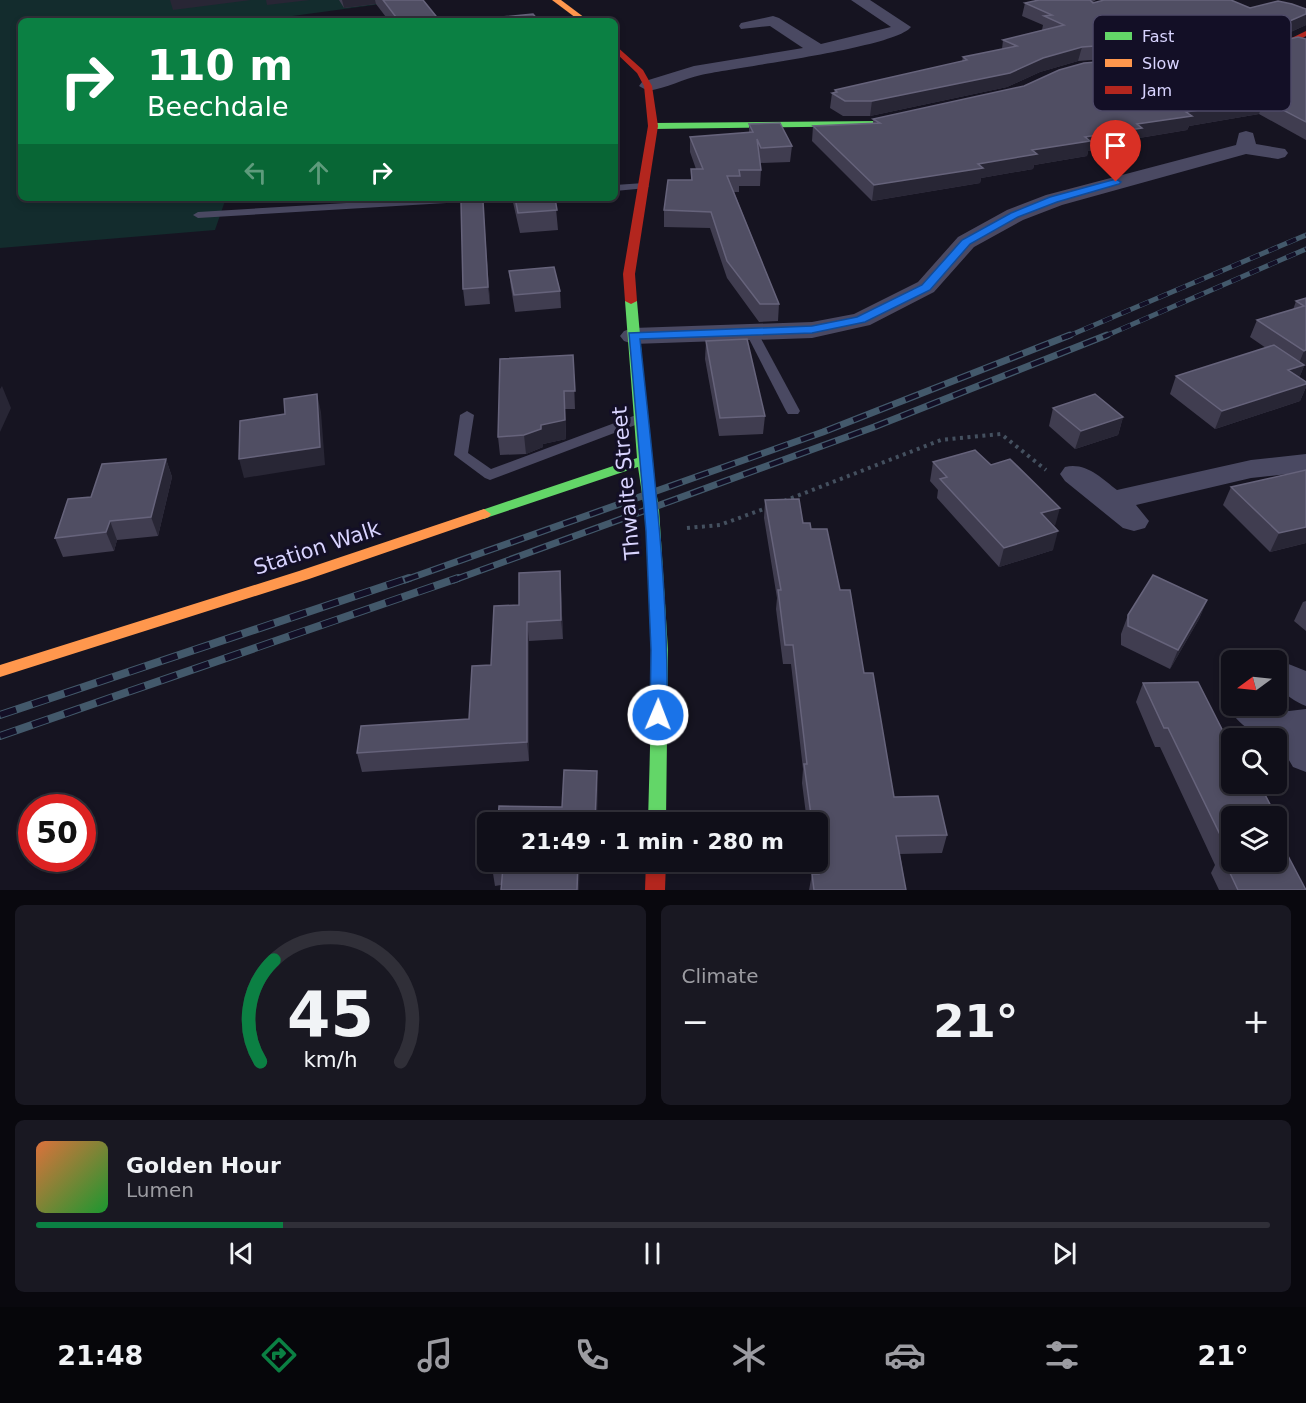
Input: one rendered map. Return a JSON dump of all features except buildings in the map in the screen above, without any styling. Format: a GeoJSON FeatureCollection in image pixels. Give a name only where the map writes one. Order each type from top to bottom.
{"type":"FeatureCollection","features":[{"type":"Feature","properties":{"kind":"main road"},"geometry":{"type":"LineString","coordinates":[[563,1],[582,18]]}},
{"type":"Feature","properties":{"kind":"main road"},"geometry":{"type":"LineString","coordinates":[[1298,44],[1306,33]]}},
{"type":"Feature","properties":{"kind":"main road","name":"Thwaite Street"},"geometry":{"type":"LineString","coordinates":[[618,53],[640,72],[648,86],[653,126],[629,274],[644,460],[653,531],[660,650],[657,812]]}},
{"type":"Feature","properties":{"kind":"main road"},"geometry":{"type":"LineString","coordinates":[[653,126],[870,125],[891,122]]}},
{"type":"Feature","properties":{"kind":"main road","name":"Station Walk"},"geometry":{"type":"LineString","coordinates":[[0,671],[304,575],[644,460]]}},
{"type":"Feature","properties":{"kind":"main road"},"geometry":{"type":"LineString","coordinates":[[655,890],[656,872]]}},
{"type":"Feature","properties":{"kind":"street"},"geometry":{"type":"LineString","coordinates":[[648,86],[665,83],[694,71],[818,50],[891,33],[903,27],[859,0]]}},
{"type":"Feature","properties":{"kind":"street"},"geometry":{"type":"LineString","coordinates":[[747,26],[773,21],[818,50]]}},
{"type":"Feature","properties":{"kind":"street"},"geometry":{"type":"LineString","coordinates":[[633,336],[812,330],[861,320],[926,287],[966,242],[1015,215],[1054,200],[1246,142],[1278,153]]}},
{"type":"Feature","properties":{"kind":"street"},"geometry":{"type":"LineString","coordinates":[[1112,501],[1251,469],[1306,463]]}},
{"type":"Feature","properties":{"kind":"street"},"geometry":{"type":"LineString","coordinates":[[1075,474],[1112,501],[1134,521]]}},
{"type":"Feature","properties":{"kind":"street"},"geometry":{"type":"LineString","coordinates":[[1287,678],[1299,684],[1306,692]]}},
{"type":"Feature","properties":{"kind":"street"},"geometry":{"type":"LineString","coordinates":[[1258,716],[1301,736]]}},
{"type":"Feature","properties":{"kind":"lane"},"geometry":{"type":"LineString","coordinates":[[618,188],[644,186]]}},
{"type":"Feature","properties":{"kind":"lane"},"geometry":{"type":"LineString","coordinates":[[198,214],[427,201]]}},
{"type":"Feature","properties":{"kind":"lane"},"geometry":{"type":"LineString","coordinates":[[752,333],[793,411]]}},
{"type":"Feature","properties":{"kind":"lane"},"geometry":{"type":"LineString","coordinates":[[467,415],[461,455],[490,475],[641,418]]}},
{"type":"Feature","properties":{"kind":"path"},"geometry":{"type":"LineString","coordinates":[[653,531],[720,525],[941,440],[1001,434],[1043,469],[1075,474]]}},
{"type":"Feature","properties":{"kind":"green space"},"geometry":{"type":"Polygon","coordinates":[[[0,0],[411,0],[285,18],[18,18],[18,201],[225,201],[215,230],[0,248],[0,0]]]}},
{"type":"Feature","properties":{"kind":"railway"},"geometry":{"type":"LineString","coordinates":[[1066,337],[1306,235]]}},
{"type":"Feature","properties":{"kind":"railway"},"geometry":{"type":"LineString","coordinates":[[1103,337],[1306,249]]}},
{"type":"Feature","properties":{"kind":"railway"},"geometry":{"type":"LineString","coordinates":[[405,580],[823,432],[1070,335]]}},
{"type":"Feature","properties":{"kind":"railway"},"geometry":{"type":"LineString","coordinates":[[454,580],[874,427],[1107,335]]}},
{"type":"Feature","properties":{"kind":"railway"},"geometry":{"type":"LineString","coordinates":[[0,715],[409,578]]}},
{"type":"Feature","properties":{"kind":"railway"},"geometry":{"type":"LineString","coordinates":[[0,736],[458,578]]}},
{"type":"Feature","properties":{"kind":"traffic: fast"},"geometry":{"type":"LineString","coordinates":[[653,126],[879,124]]}},
{"type":"Feature","properties":{"kind":"traffic: fast"},"geometry":{"type":"LineString","coordinates":[[631,301],[644,460],[652,509],[660,650],[657,812]]}},
{"type":"Feature","properties":{"kind":"traffic: fast"},"geometry":{"type":"LineString","coordinates":[[484,514],[644,460]]}},
{"type":"Feature","properties":{"kind":"traffic: slow"},"geometry":{"type":"LineString","coordinates":[[556,0],[581,18]]}},
{"type":"Feature","properties":{"kind":"traffic: slow"},"geometry":{"type":"LineString","coordinates":[[0,671],[304,575],[484,514]]}},
{"type":"Feature","properties":{"kind":"traffic: jam"},"geometry":{"type":"LineString","coordinates":[[1291,41],[1306,33]]}},
{"type":"Feature","properties":{"kind":"traffic: jam"},"geometry":{"type":"LineString","coordinates":[[618,50],[640,72],[648,86],[653,126],[629,274],[631,301]]}},
{"type":"Feature","properties":{"kind":"traffic: jam"},"geometry":{"type":"LineString","coordinates":[[655,890],[656,872]]}},
{"type":"Feature","properties":{"kind":"route"},"geometry":{"type":"LineString","coordinates":[[658,715],[660,650],[652,509],[644,460],[633,336],[812,330],[861,320],[926,287],[966,242],[1015,215],[1054,200],[1116,182]]}}]}
